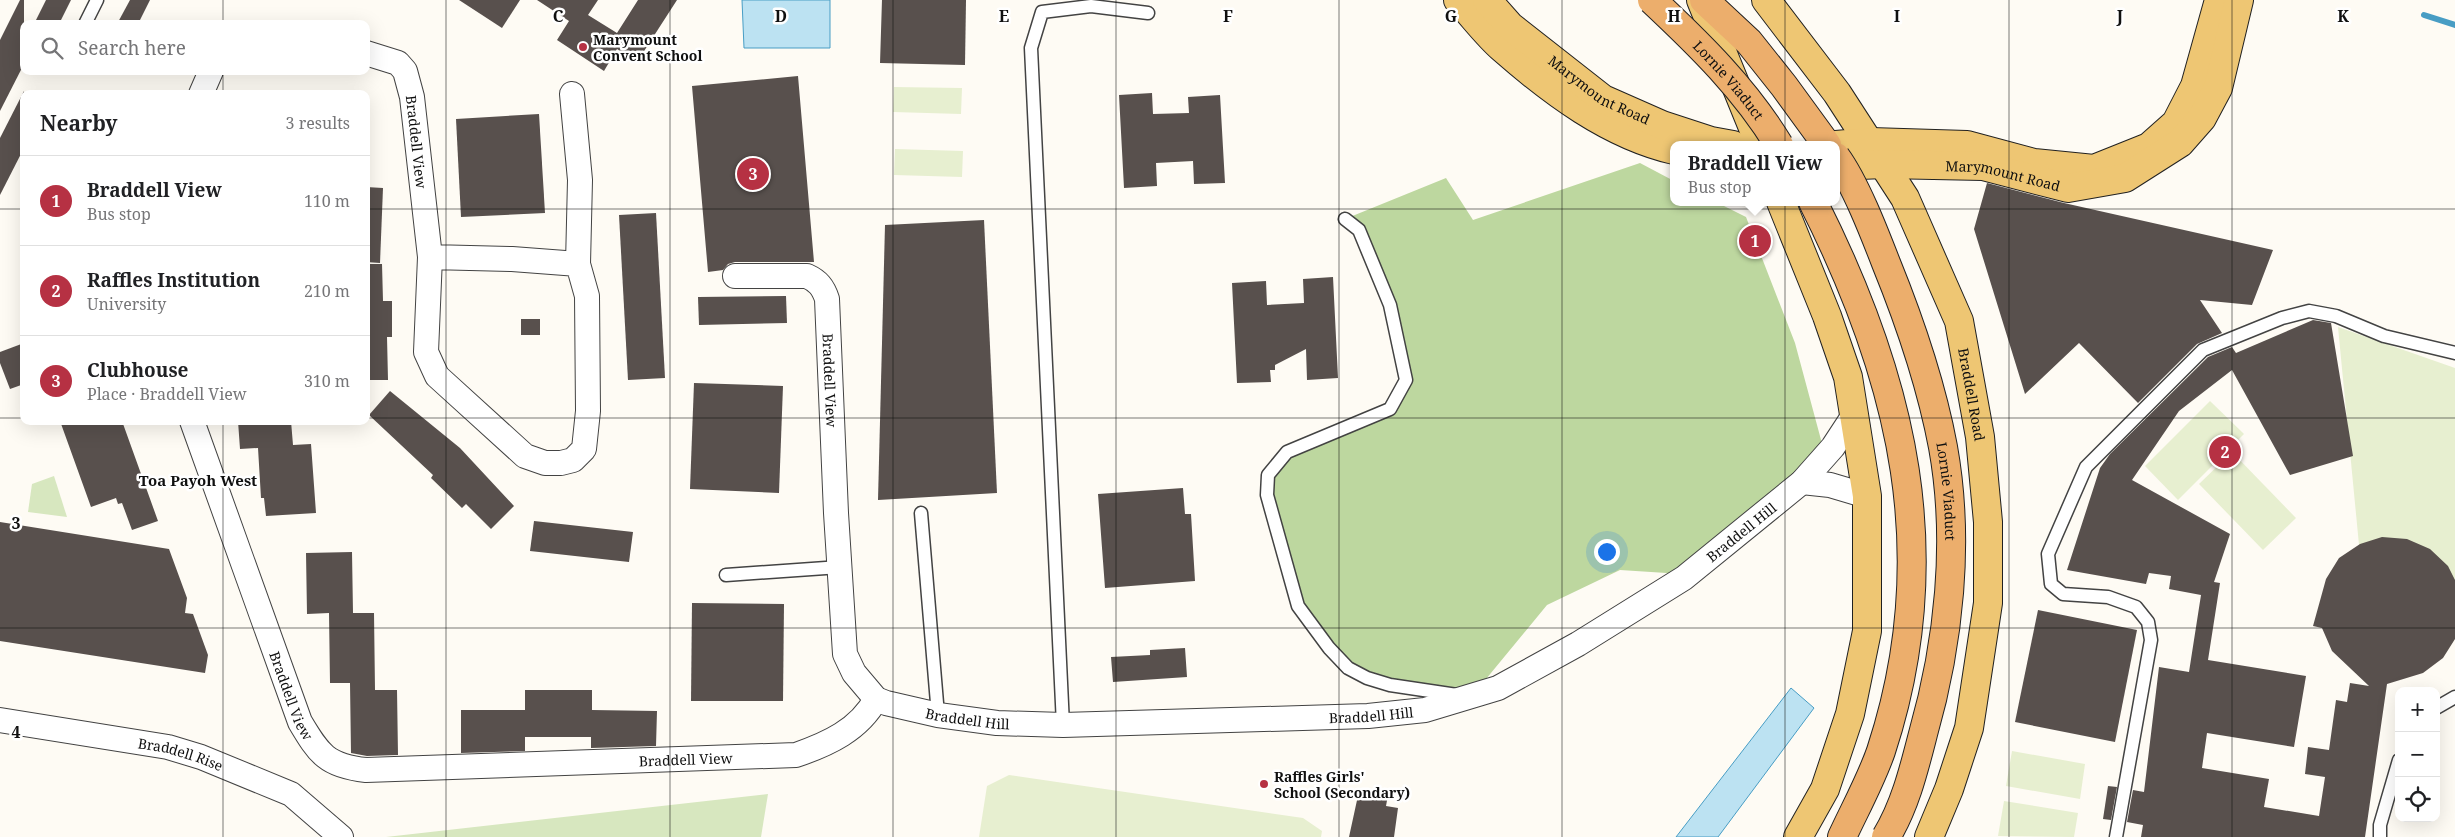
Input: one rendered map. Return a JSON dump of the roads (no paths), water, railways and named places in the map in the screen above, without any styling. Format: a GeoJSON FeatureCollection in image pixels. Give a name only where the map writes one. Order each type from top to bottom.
{"type":"FeatureCollection","features":[{"type":"Feature","properties":{"kind":"highway","name":"Lornie Viaduct"},"geometry":{"type":"LineString","coordinates":[[1652,0],[1701,45],[1735,82],[1763,118],[1777,141]]}},
{"type":"Feature","properties":{"kind":"highway"},"geometry":{"type":"LineString","coordinates":[[1702,0],[1749,42],[1824,141]]}},
{"type":"Feature","properties":{"kind":"highway","name":"Lornie Viaduct"},"geometry":{"type":"LineString","coordinates":[[1840,165],[1876,239],[1904,308],[1927,380],[1943,448],[1950,517],[1950,575],[1946,633],[1933,700],[1915,766],[1894,824],[1886,837]]}},
{"type":"Feature","properties":{"kind":"highway"},"geometry":{"type":"LineString","coordinates":[[1815,206],[1861,306],[1889,389],[1903,452],[1911,521],[1912,574],[1909,619],[1898,690],[1881,752],[1842,837]]}},
{"type":"Feature","properties":{"kind":"main road","name":"Marymount Road"},"geometry":{"type":"LineString","coordinates":[[1458,0],[1501,47],[1594,119],[1657,147],[1670,149]]}},
{"type":"Feature","properties":{"kind":"main road","name":"Marymount Road"},"geometry":{"type":"LineString","coordinates":[[1487,0],[1510,26],[1603,99],[1662,125],[1711,141]]}},
{"type":"Feature","properties":{"kind":"main road"},"geometry":{"type":"LineString","coordinates":[[1702,0],[1758,141]]}},
{"type":"Feature","properties":{"kind":"main road","name":"Braddell Road"},"geometry":{"type":"LineString","coordinates":[[1766,0],[1837,93],[1878,153],[1905,198],[1960,321],[1980,437],[1988,522],[1988,603],[1969,728],[1949,790],[1929,837]]}},
{"type":"Feature","properties":{"kind":"main road","name":"Marymount Road"},"geometry":{"type":"LineString","coordinates":[[1840,165],[1878,153],[1967,145],[2034,163],[2094,169],[2149,147],[2176,123],[2195,86],[2219,0]]}},
{"type":"Feature","properties":{"kind":"main road","name":"Marymount Road"},"geometry":{"type":"LineString","coordinates":[[1840,146],[1878,153],[1983,166],[2068,188],[2125,178],[2180,143],[2202,118],[2218,88],[2239,0]]}},
{"type":"Feature","properties":{"kind":"main road"},"geometry":{"type":"LineString","coordinates":[[1783,206],[1827,316],[1848,377],[1868,496],[1867,631],[1850,714],[1825,789],[1798,837]]}},
{"type":"Feature","properties":{"kind":"street","name":"Braddell View"},"geometry":{"type":"LineString","coordinates":[[370,54],[398,63],[405,71],[412,97],[430,257],[426,352],[437,376],[525,456],[545,462],[561,463],[573,460],[584,449],[588,411],[587,296],[578,264]]}},
{"type":"Feature","properties":{"kind":"street"},"geometry":{"type":"LineString","coordinates":[[203,90],[209,75]]}},
{"type":"Feature","properties":{"kind":"street"},"geometry":{"type":"LineString","coordinates":[[430,257],[512,259],[578,264],[580,180],[572,94]]}},
{"type":"Feature","properties":{"kind":"street","name":"Braddell View"},"geometry":{"type":"LineString","coordinates":[[193,425],[300,722],[314,744],[330,761],[344,768],[366,770],[796,755],[833,741],[862,719],[876,699],[854,672],[845,654],[841,626],[840,567],[827,299],[824,290],[817,281],[807,276],[735,276]]}},
{"type":"Feature","properties":{"kind":"street","name":"Braddell Hill"},"geometry":{"type":"LineString","coordinates":[[876,699],[938,715],[997,723],[1063,725],[1368,716],[1425,710],[1472,697],[1498,688],[1557,657],[1684,578],[1802,482],[1832,447],[1854,415]]}},
{"type":"Feature","properties":{"kind":"street"},"geometry":{"type":"LineString","coordinates":[[1802,482],[1830,485],[1868,496]]}},
{"type":"Feature","properties":{"kind":"street","name":"Braddell Rise"},"geometry":{"type":"LineString","coordinates":[[0,720],[168,747],[273,800],[318,837]]}},
{"type":"Feature","properties":{"kind":"street","name":"Braddell Rise"},"geometry":{"type":"LineString","coordinates":[[0,734],[199,763],[291,794],[342,837]]}},
{"type":"Feature","properties":{"kind":"lane"},"geometry":{"type":"LineString","coordinates":[[87,20],[97,0]]}},
{"type":"Feature","properties":{"kind":"lane"},"geometry":{"type":"LineString","coordinates":[[1063,725],[1031,48],[1042,12],[1091,6],[1148,13]]}},
{"type":"Feature","properties":{"kind":"lane"},"geometry":{"type":"LineString","coordinates":[[1345,219],[1359,230],[1390,305],[1406,380],[1390,409],[1287,452],[1268,475],[1267,495],[1298,606],[1329,648],[1348,668],[1367,678],[1390,685],[1472,697]]}},
{"type":"Feature","properties":{"kind":"lane"},"geometry":{"type":"LineString","coordinates":[[2116,837],[2151,640],[2148,622],[2136,607],[2108,597],[2063,594],[2051,584],[2048,554],[2086,467],[2203,350],[2282,318],[2309,311],[2336,316],[2384,336],[2455,353]]}},
{"type":"Feature","properties":{"kind":"lane"},"geometry":{"type":"LineString","coordinates":[[921,513],[938,715]]}},
{"type":"Feature","properties":{"kind":"lane"},"geometry":{"type":"LineString","coordinates":[[726,576],[840,567]]}},
{"type":"Feature","properties":{"kind":"lane"},"geometry":{"type":"LineString","coordinates":[[2440,706],[2455,697]]}},
{"type":"Feature","properties":{"kind":"lane"},"geometry":{"type":"LineString","coordinates":[[2380,837],[2380,826],[2395,774]]}},
{"type":"Feature","properties":{"kind":"water"},"geometry":{"type":"Polygon","coordinates":[[[742,0],[830,0],[830,48],[744,48],[742,0]]]}},
{"type":"Feature","properties":{"kind":"water"},"geometry":{"type":"Polygon","coordinates":[[[1791,688],[1814,708],[1718,837],[1676,837],[1791,688]]]}},
{"type":"Feature","properties":{"kind":"waterway"},"geometry":{"type":"LineString","coordinates":[[2424,15],[2455,25]]}},
{"type":"Feature","properties":{"kind":"place","name":"Marymount Convent School"},"geometry":{"type":"Point","coordinates":[583,47]}},
{"type":"Feature","properties":{"kind":"place","name":"Clubhouse"},"geometry":{"type":"Point","coordinates":[753,174]}},
{"type":"Feature","properties":{"kind":"place","name":"Braddell View"},"geometry":{"type":"Point","coordinates":[1755,241]}},
{"type":"Feature","properties":{"kind":"place","name":"Raffles Institution"},"geometry":{"type":"Point","coordinates":[2225,452]}},
{"type":"Feature","properties":{"kind":"place","name":"Raffles Girls' School (Secondary)"},"geometry":{"type":"Point","coordinates":[1264,784]}},
{"type":"Feature","properties":{"kind":"district","name":"Toa Payoh West"},"geometry":{"type":"Point","coordinates":[198,480]}}]}
